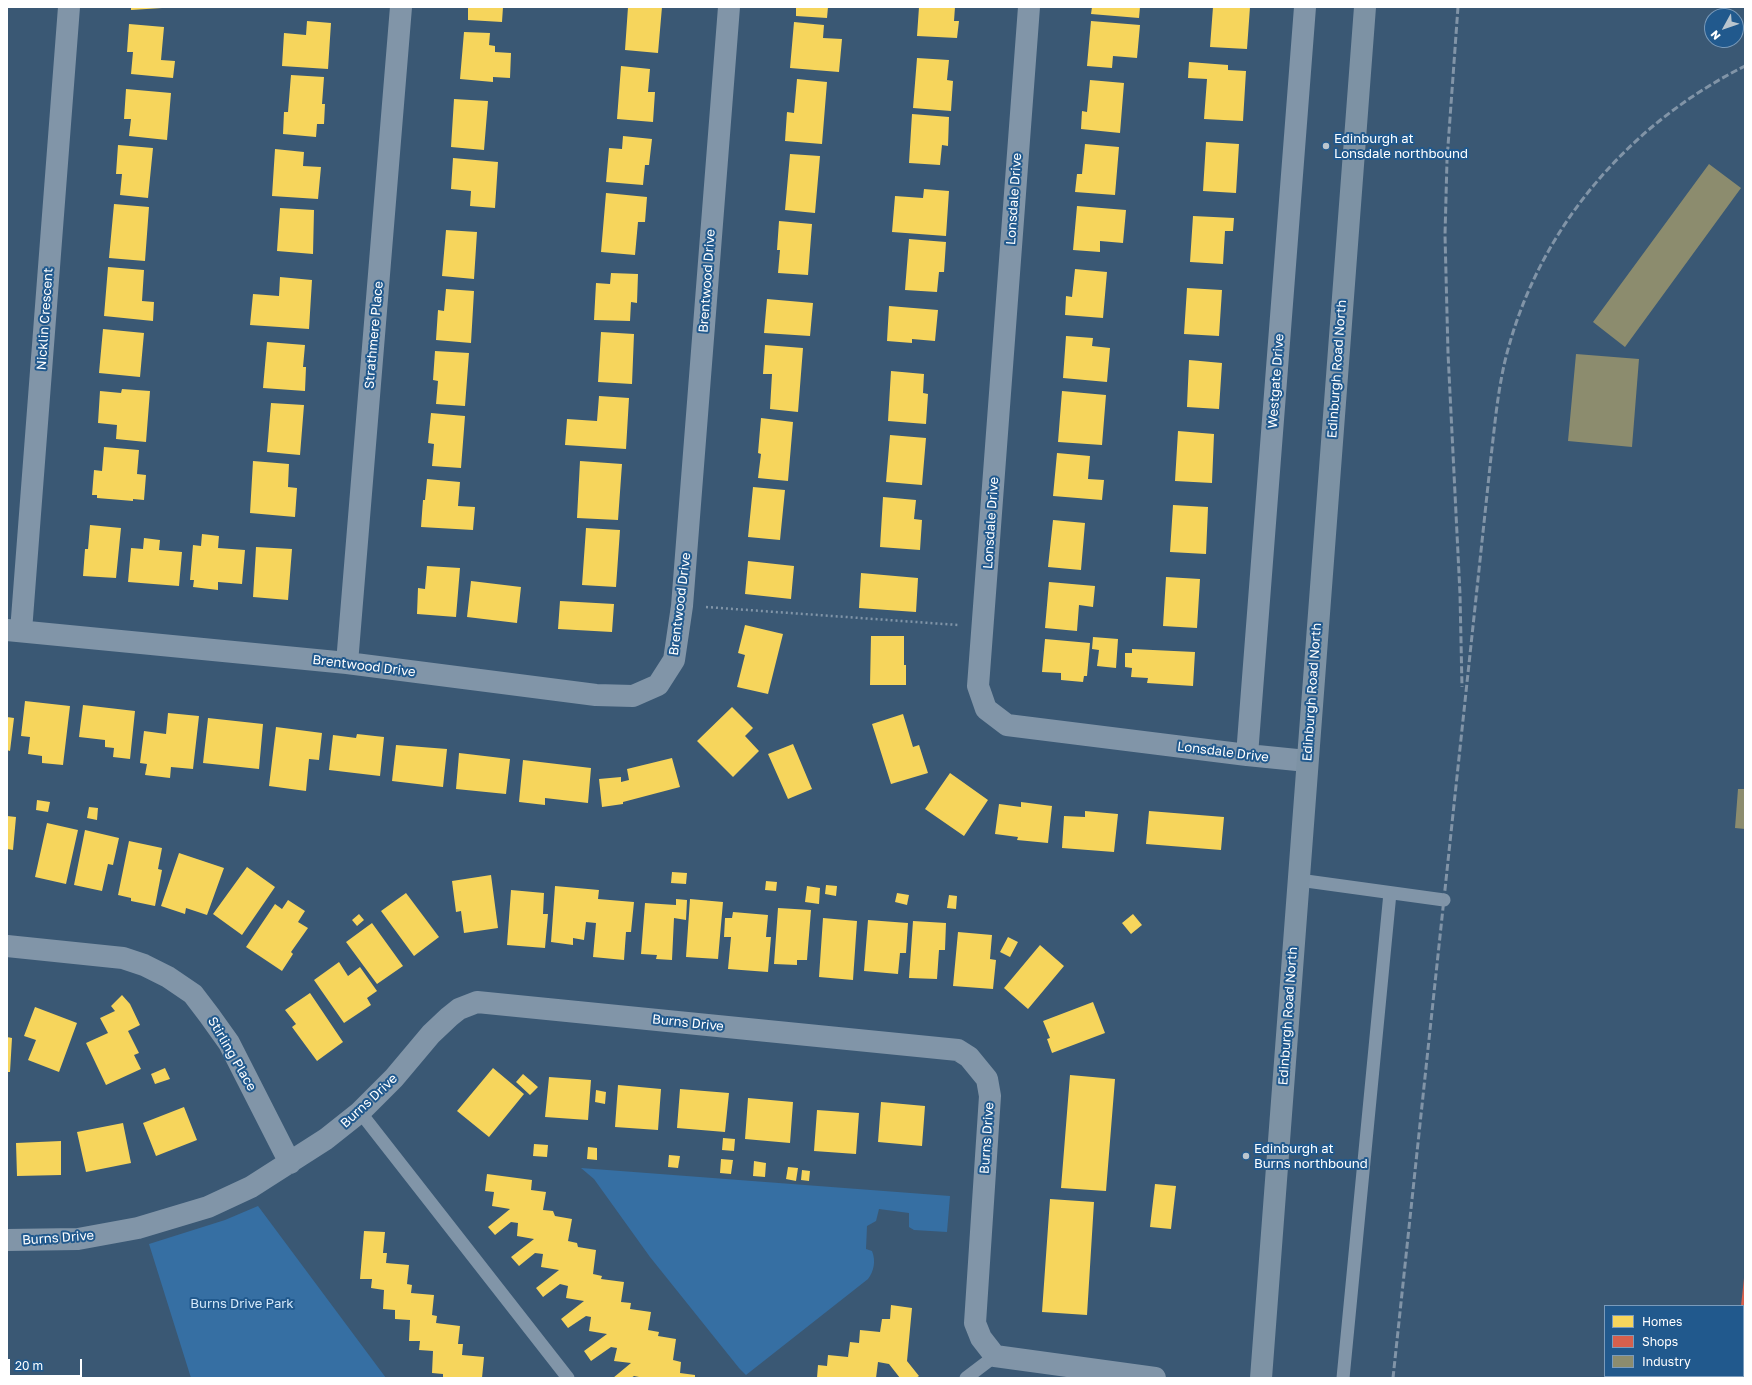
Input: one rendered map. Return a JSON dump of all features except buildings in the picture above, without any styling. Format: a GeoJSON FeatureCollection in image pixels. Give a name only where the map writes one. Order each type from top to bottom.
{"type":"FeatureCollection","features":[{"type":"Feature","properties":{"kind":"main road","name":"Edinburgh Road North"},"geometry":{"type":"LineString","coordinates":[[1261,1378],[1365,7]]}},
{"type":"Feature","properties":{"kind":"street","name":"Nicklin Crescent"},"geometry":{"type":"LineString","coordinates":[[14,630],[69,7]]}},
{"type":"Feature","properties":{"kind":"street","name":"Strathmere Place"},"geometry":{"type":"LineString","coordinates":[[347,664],[401,7]]}},
{"type":"Feature","properties":{"kind":"street","name":"Brentwood Drive"},"geometry":{"type":"LineString","coordinates":[[14,630],[347,664],[596,695],[633,696],[658,685],[674,660],[682,606],[729,7]]}},
{"type":"Feature","properties":{"kind":"street","name":"Lonsdale Drive"},"geometry":{"type":"LineString","coordinates":[[1029,7],[978,686],[986,709],[1007,725],[1307,761]]}},
{"type":"Feature","properties":{"kind":"street","name":"Westgate Drive"},"geometry":{"type":"LineString","coordinates":[[1247,755],[1304,7]]}},
{"type":"Feature","properties":{"kind":"street","name":"Stirling Place"},"geometry":{"type":"LineString","coordinates":[[7,946],[123,958],[144,965],[168,977],[193,994],[210,1015],[229,1043],[290,1163]]}},
{"type":"Feature","properties":{"kind":"street","name":"Burns Drive"},"geometry":{"type":"LineString","coordinates":[[7,1240],[78,1239],[138,1228],[208,1207],[251,1187],[326,1139],[360,1112],[394,1078],[432,1034],[459,1009],[477,1002],[958,1050],[969,1057],[987,1080],[990,1096],[975,1323],[981,1338],[995,1356]]}},
{"type":"Feature","properties":{"kind":"street"},"geometry":{"type":"LineString","coordinates":[[995,1356],[1156,1378]]}},
{"type":"Feature","properties":{"kind":"lane"},"geometry":{"type":"LineString","coordinates":[[1299,880],[1444,900]]}},
{"type":"Feature","properties":{"kind":"lane"},"geometry":{"type":"LineString","coordinates":[[1343,1378],[1390,893]]}},
{"type":"Feature","properties":{"kind":"lane"},"geometry":{"type":"LineString","coordinates":[[360,1112],[568,1378]]}},
{"type":"Feature","properties":{"kind":"lane"},"geometry":{"type":"LineString","coordinates":[[966,1378],[995,1356]]}},
{"type":"Feature","properties":{"kind":"path"},"geometry":{"type":"LineString","coordinates":[[682,606],[983,627]]}},
{"type":"Feature","properties":{"kind":"green space"},"geometry":{"type":"Polygon","coordinates":[[[581,1168],[950,1196],[947,1232],[914,1230],[909,1227],[909,1213],[879,1209],[876,1221],[867,1226],[866,1249],[872,1251],[874,1262],[872,1273],[868,1279],[746,1375],[650,1257],[594,1179],[581,1168]]]}},
{"type":"Feature","properties":{"kind":"green space","name":"Burns Drive Park"},"geometry":{"type":"Polygon","coordinates":[[[258,1206],[386,1378],[191,1378],[149,1244],[225,1220],[258,1206]]]}},
{"type":"Feature","properties":{"kind":"railway"},"geometry":{"type":"LineString","coordinates":[[1458,7],[1447,160],[1445,235],[1448,353],[1460,594],[1462,687]]}},
{"type":"Feature","properties":{"kind":"railway"},"geometry":{"type":"LineString","coordinates":[[1393,1378],[1495,418],[1507,353],[1522,307],[1542,263],[1566,222],[1595,184],[1627,149],[1664,118],[1703,90],[1745,66]]}},
{"type":"Feature","properties":{"kind":"place","name":"Edinburgh at Lonsdale northbound"},"geometry":{"type":"Point","coordinates":[1326,146]}},
{"type":"Feature","properties":{"kind":"place","name":"Edinburgh at Burns northbound"},"geometry":{"type":"Point","coordinates":[1246,1156]}}]}
